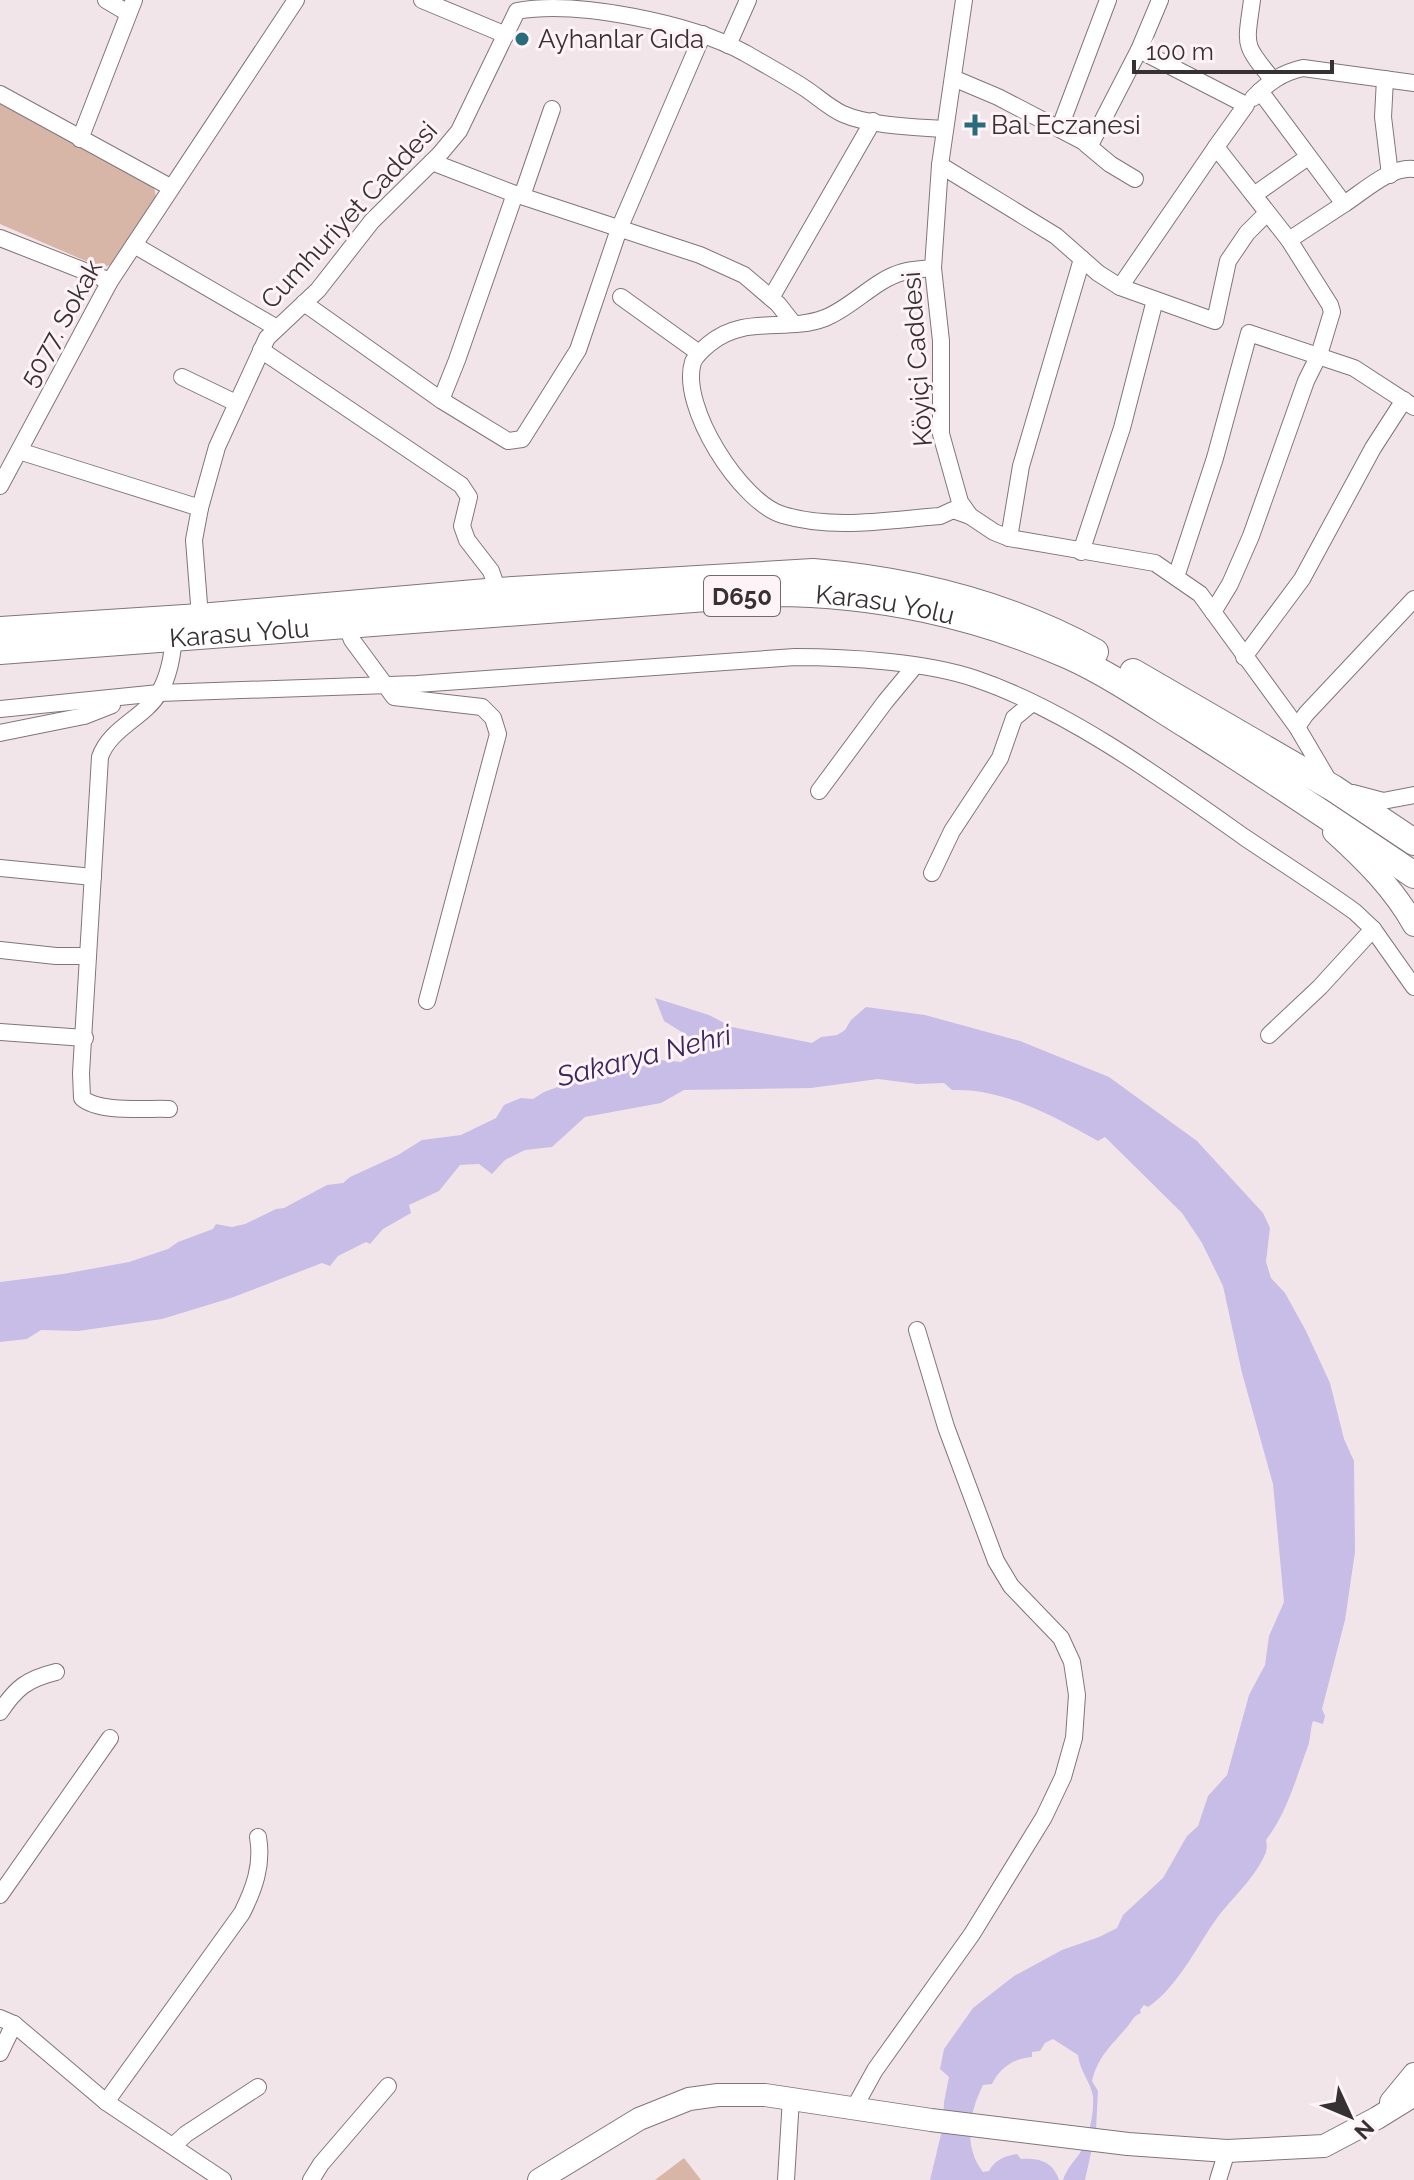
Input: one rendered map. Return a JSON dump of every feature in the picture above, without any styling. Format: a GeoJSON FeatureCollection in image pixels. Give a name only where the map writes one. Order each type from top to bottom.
{"type":"FeatureCollection","features":[{"type":"Feature","properties":{"kind":"highway","name":"Karasu Yolu"},"geometry":{"type":"LineString","coordinates":[[0,630],[200,617],[498,591],[813,572],[854,575],[937,590],[1057,631],[1163,688],[1333,788],[1414,842]]}},
{"type":"Feature","properties":{"kind":"highway","name":"Karasu Yolu"},"geometry":{"type":"LineString","coordinates":[[0,651],[773,593],[822,593],[895,603],[1012,633],[1072,657],[1266,775],[1414,875]]}},
{"type":"Feature","properties":{"kind":"main road"},"geometry":{"type":"LineString","coordinates":[[1266,775],[1366,861],[1414,925]]}},
{"type":"Feature","properties":{"kind":"main road"},"geometry":{"type":"LineString","coordinates":[[1377,2118],[1414,2074]]}},
{"type":"Feature","properties":{"kind":"main road"},"geometry":{"type":"LineString","coordinates":[[539,2180],[639,2119],[689,2099],[718,2095],[765,2095],[931,2120],[1128,2144],[1227,2151],[1324,2146],[1414,2095]]}},
{"type":"Feature","properties":{"kind":"street"},"geometry":{"type":"LineString","coordinates":[[80,139],[131,6],[106,0]]}},
{"type":"Feature","properties":{"kind":"street","name":"5077. Sokak"},"geometry":{"type":"LineString","coordinates":[[0,486],[110,281],[296,0]]}},
{"type":"Feature","properties":{"kind":"street"},"geometry":{"type":"LineString","coordinates":[[422,0],[506,35]]}},
{"type":"Feature","properties":{"kind":"street"},"geometry":{"type":"LineString","coordinates":[[728,45],[748,0]]}},
{"type":"Feature","properties":{"kind":"street","name":"Köyiçi Caddesi"},"geometry":{"type":"LineString","coordinates":[[964,0],[940,165],[933,268],[941,341],[941,434],[960,502],[970,516]]}},
{"type":"Feature","properties":{"kind":"street"},"geometry":{"type":"LineString","coordinates":[[1060,127],[1108,0]]}},
{"type":"Feature","properties":{"kind":"street"},"geometry":{"type":"LineString","coordinates":[[1086,144],[1093,144],[1160,0]]}},
{"type":"Feature","properties":{"kind":"street"},"geometry":{"type":"LineString","coordinates":[[1252,0],[1247,39],[1249,51],[1273,80]]}},
{"type":"Feature","properties":{"kind":"street","name":"Cumhuriyet Caddesi"},"geometry":{"type":"LineString","coordinates":[[200,617],[194,540],[200,508],[217,447],[267,338],[318,290],[372,221],[459,131],[517,11],[533,3],[585,2],[685,26],[728,45],[844,114],[894,125],[945,129]]}},
{"type":"Feature","properties":{"kind":"street"},"geometry":{"type":"LineString","coordinates":[[304,303],[441,400],[508,441],[522,439],[578,350],[619,229],[703,34]]}},
{"type":"Feature","properties":{"kind":"street"},"geometry":{"type":"LineString","coordinates":[[1139,50],[1246,105]]}},
{"type":"Feature","properties":{"kind":"street"},"geometry":{"type":"LineString","coordinates":[[1120,287],[1246,105],[1273,80],[1286,72],[1303,68],[1414,83]]}},
{"type":"Feature","properties":{"kind":"street"},"geometry":{"type":"LineString","coordinates":[[953,78],[1060,127],[1135,179]]}},
{"type":"Feature","properties":{"kind":"street"},"geometry":{"type":"LineString","coordinates":[[1385,79],[1383,117],[1390,175]]}},
{"type":"Feature","properties":{"kind":"street"},"geometry":{"type":"LineString","coordinates":[[1260,91],[1344,204]]}},
{"type":"Feature","properties":{"kind":"street"},"geometry":{"type":"LineString","coordinates":[[0,94],[170,187]]}},
{"type":"Feature","properties":{"kind":"street"},"geometry":{"type":"LineString","coordinates":[[441,400],[552,109]]}},
{"type":"Feature","properties":{"kind":"street"},"geometry":{"type":"LineString","coordinates":[[771,298],[873,121]]}},
{"type":"Feature","properties":{"kind":"street"},"geometry":{"type":"LineString","coordinates":[[1213,612],[1230,584],[1251,536],[1332,312],[1289,240],[1216,147]]}},
{"type":"Feature","properties":{"kind":"street"},"geometry":{"type":"LineString","coordinates":[[1254,195],[1308,157]]}},
{"type":"Feature","properties":{"kind":"street"},"geometry":{"type":"LineString","coordinates":[[432,162],[518,195],[700,255],[744,275],[771,298],[793,323]]}},
{"type":"Feature","properties":{"kind":"street"},"geometry":{"type":"LineString","coordinates":[[940,165],[1056,236],[1120,287],[1215,321],[1228,261],[1247,233],[1267,213]]}},
{"type":"Feature","properties":{"kind":"street"},"geometry":{"type":"LineString","coordinates":[[1289,240],[1390,175],[1405,168],[1414,169]]}},
{"type":"Feature","properties":{"kind":"street"},"geometry":{"type":"LineString","coordinates":[[0,238],[110,281]]}},
{"type":"Feature","properties":{"kind":"street"},"geometry":{"type":"LineString","coordinates":[[134,245],[277,328]]}},
{"type":"Feature","properties":{"kind":"street"},"geometry":{"type":"LineString","coordinates":[[1009,538],[1021,466],[1082,259]]}},
{"type":"Feature","properties":{"kind":"street"},"geometry":{"type":"LineString","coordinates":[[933,268],[903,272],[879,283],[829,316],[815,321],[746,325],[711,342],[699,353],[694,359],[691,373],[694,405],[712,444],[747,490],[780,514],[828,524],[940,516],[953,510],[1009,538],[1155,563],[1200,594],[1297,727],[1333,788],[1383,801],[1414,795]]}},
{"type":"Feature","properties":{"kind":"street"},"geometry":{"type":"LineString","coordinates":[[621,297],[699,353]]}},
{"type":"Feature","properties":{"kind":"street"},"geometry":{"type":"LineString","coordinates":[[1081,552],[1122,428],[1155,300]]}},
{"type":"Feature","properties":{"kind":"street"},"geometry":{"type":"LineString","coordinates":[[1176,577],[1215,458],[1249,333],[1354,368],[1409,403],[1373,448],[1302,579],[1244,657]]}},
{"type":"Feature","properties":{"kind":"street"},"geometry":{"type":"LineString","coordinates":[[261,350],[461,485],[469,497],[462,526],[467,540],[491,571],[498,591]]}},
{"type":"Feature","properties":{"kind":"street"},"geometry":{"type":"LineString","coordinates":[[182,377],[236,403]]}},
{"type":"Feature","properties":{"kind":"street"},"geometry":{"type":"LineString","coordinates":[[19,451],[200,508]]}},
{"type":"Feature","properties":{"kind":"street"},"geometry":{"type":"LineString","coordinates":[[1297,727],[1414,599]]}},
{"type":"Feature","properties":{"kind":"street"},"geometry":{"type":"LineString","coordinates":[[346,625],[352,640],[394,697],[482,707],[493,718],[498,734],[427,1001]]}},
{"type":"Feature","properties":{"kind":"street"},"geometry":{"type":"LineString","coordinates":[[169,1109],[105,1107],[83,1100],[81,1073],[98,766],[109,739],[145,710],[159,693],[170,667],[174,638]]}},
{"type":"Feature","properties":{"kind":"street"},"geometry":{"type":"LineString","coordinates":[[0,709],[159,693],[385,685],[795,657],[828,657],[914,667],[974,678],[1060,718],[1166,782],[1345,905],[1373,929],[1414,987]]}},
{"type":"Feature","properties":{"kind":"street"},"geometry":{"type":"LineString","coordinates":[[819,791],[914,667]]}},
{"type":"Feature","properties":{"kind":"street"},"geometry":{"type":"LineString","coordinates":[[0,733],[84,716],[136,696]]}},
{"type":"Feature","properties":{"kind":"street"},"geometry":{"type":"LineString","coordinates":[[932,873],[952,831],[1000,758],[1014,718],[1031,704]]}},
{"type":"Feature","properties":{"kind":"street"},"geometry":{"type":"LineString","coordinates":[[0,868],[93,877]]}},
{"type":"Feature","properties":{"kind":"street"},"geometry":{"type":"LineString","coordinates":[[1269,1035],[1320,987],[1373,929]]}},
{"type":"Feature","properties":{"kind":"street"},"geometry":{"type":"LineString","coordinates":[[0,950],[88,956]]}},
{"type":"Feature","properties":{"kind":"street"},"geometry":{"type":"LineString","coordinates":[[0,1032],[85,1038]]}},
{"type":"Feature","properties":{"kind":"street"},"geometry":{"type":"LineString","coordinates":[[854,2108],[875,2070],[972,1934],[1044,1817],[1063,1777],[1074,1738],[1077,1695],[1072,1662],[1061,1638],[1011,1586],[996,1561],[951,1442],[917,1330]]}},
{"type":"Feature","properties":{"kind":"street"},"geometry":{"type":"LineString","coordinates":[[0,1712],[8,1699],[26,1682],[56,1672]]}},
{"type":"Feature","properties":{"kind":"street"},"geometry":{"type":"LineString","coordinates":[[0,1895],[110,1738]]}},
{"type":"Feature","properties":{"kind":"street"},"geometry":{"type":"LineString","coordinates":[[106,2102],[242,1913],[252,1893],[259,1867],[258,1837]]}},
{"type":"Feature","properties":{"kind":"street"},"geometry":{"type":"LineString","coordinates":[[0,2053],[7,2021],[106,2102],[223,2180]]}},
{"type":"Feature","properties":{"kind":"street"},"geometry":{"type":"LineString","coordinates":[[311,2180],[321,2164],[388,2086]]}},
{"type":"Feature","properties":{"kind":"street"},"geometry":{"type":"LineString","coordinates":[[173,2146],[186,2134],[258,2087]]}},
{"type":"Feature","properties":{"kind":"street"},"geometry":{"type":"LineString","coordinates":[[786,2180],[791,2098]]}},
{"type":"Feature","properties":{"kind":"street"},"geometry":{"type":"LineString","coordinates":[[1218,2180],[1227,2151]]}},
{"type":"Feature","properties":{"kind":"shaded area"},"geometry":{"type":"Polygon","coordinates":[[[0,104],[154,186],[156,198],[115,263],[102,268],[0,224],[0,104]]]}},
{"type":"Feature","properties":{"kind":"shaded area"},"geometry":{"type":"Polygon","coordinates":[[[655,998],[709,1015],[732,1027],[812,1043],[845,1030],[866,1007],[925,1015],[1020,1041],[1109,1077],[1197,1141],[1263,1213],[1270,1228],[1266,1262],[1271,1278],[1285,1293],[1330,1383],[1344,1439],[1354,1461],[1355,1552],[1345,1620],[1322,1709],[1325,1716],[1323,1724],[1313,1721],[1308,1746],[1290,1795],[1266,1840],[1266,1852],[1256,1870],[1217,1918],[1177,1978],[1158,1999],[1148,2007],[1144,2005],[1141,2013],[1133,2018],[1098,2065],[1092,2081],[1098,2091],[1096,2130],[1085,2180],[1063,2180],[1088,2133],[1093,2111],[1092,2092],[1078,2055],[1053,2039],[1045,2043],[1040,2051],[1032,2052],[1032,2057],[1008,2065],[992,2084],[983,2085],[970,2129],[973,2151],[983,2172],[989,2171],[1001,2159],[1017,2154],[1021,2159],[1045,2162],[1059,2180],[930,2180],[943,2126],[949,2077],[940,2069],[944,2049],[973,2008],[1014,1976],[1062,1950],[1117,1928],[1123,1915],[1163,1878],[1187,1836],[1198,1826],[1208,1796],[1227,1775],[1249,1695],[1265,1665],[1269,1636],[1284,1602],[1273,1484],[1242,1373],[1223,1286],[1202,1243],[1182,1213],[1105,1137],[1098,1141],[1028,1105],[990,1094],[952,1090],[944,1083],[917,1084],[878,1079],[811,1088],[684,1090],[661,1103],[585,1117],[552,1147],[525,1150],[505,1160],[492,1174],[479,1164],[460,1165],[439,1191],[409,1205],[411,1213],[383,1229],[370,1244],[366,1242],[338,1256],[330,1266],[322,1263],[231,1298],[162,1319],[78,1331],[41,1330],[27,1339],[0,1342],[0,1282],[129,1262],[168,1249],[213,1229],[216,1224],[232,1227],[245,1224],[284,1208],[327,1185],[343,1183],[422,1140],[461,1135],[496,1118],[504,1105],[521,1098],[533,1099],[574,1081],[586,1083],[598,1076],[627,1072],[660,1060],[681,1062],[694,1054],[696,1041],[664,1021],[655,998]]]}},
{"type":"Feature","properties":{"kind":"shaded area"},"geometry":{"type":"Polygon","coordinates":[[[684,2158],[701,2180],[655,2180],[684,2158]]]}},
{"type":"Feature","properties":{"kind":"place","name":"Ayhanlar Gıda"},"geometry":{"type":"Point","coordinates":[522,39]}},
{"type":"Feature","properties":{"kind":"place","name":"Bal Eczanesi"},"geometry":{"type":"Point","coordinates":[975,125]}},
{"type":"Feature","properties":{"kind":"water label","name":"Sakarya Nehri"},"geometry":{"type":"Point","coordinates":[644,1056]}}]}
